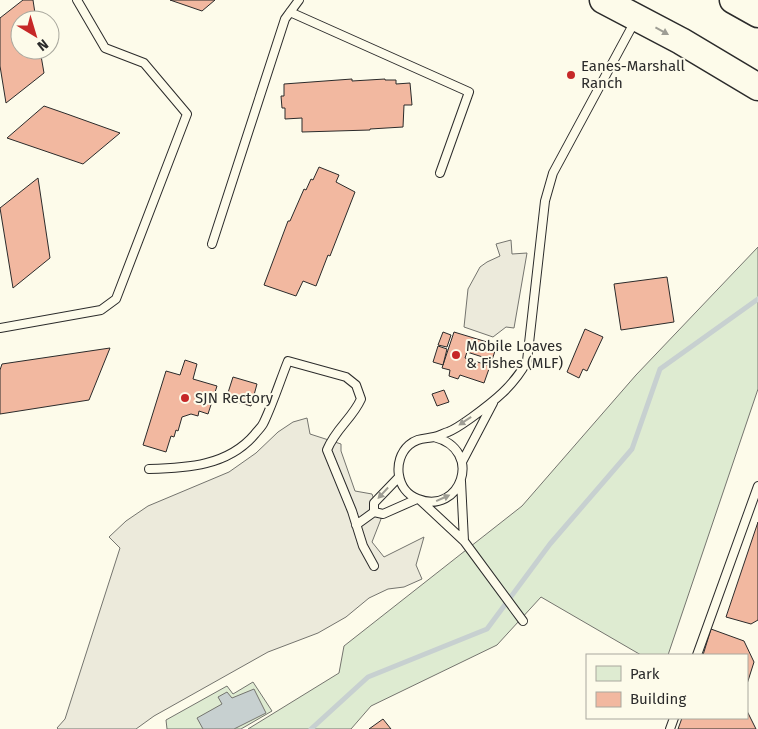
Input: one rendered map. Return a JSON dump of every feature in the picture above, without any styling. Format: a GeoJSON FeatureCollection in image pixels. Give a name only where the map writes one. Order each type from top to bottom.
{"type":"FeatureCollection","features":[{"type":"Feature","properties":{"kind":"highway"},"geometry":{"type":"LineString","coordinates":[[603,0],[758,87]]}},
{"type":"Feature","properties":{"kind":"highway"},"geometry":{"type":"LineString","coordinates":[[733,0],[758,14]]}},
{"type":"Feature","properties":{"kind":"lane"},"geometry":{"type":"LineString","coordinates":[[0,328],[101,310],[116,299],[187,114],[144,63],[105,48],[77,0]]}},
{"type":"Feature","properties":{"kind":"lane"},"geometry":{"type":"LineString","coordinates":[[212,244],[285,19],[299,0]]}},
{"type":"Feature","properties":{"kind":"lane"},"geometry":{"type":"LineString","coordinates":[[290,12],[469,92],[440,173]]}},
{"type":"Feature","properties":{"kind":"lane"},"geometry":{"type":"LineString","coordinates":[[523,621],[464,541],[419,500],[406,492],[399,477],[400,459],[404,452],[417,440],[434,437],[453,430],[494,402],[520,374],[527,361],[535,276],[545,201],[553,173],[637,18]]}},
{"type":"Feature","properties":{"kind":"lane"},"geometry":{"type":"LineString","coordinates":[[149,469],[198,466],[219,460],[248,442],[263,424],[288,361],[346,377],[356,385],[361,399],[356,412],[332,436],[327,450],[363,546],[374,566]]}},
{"type":"Feature","properties":{"kind":"lane"},"geometry":{"type":"LineString","coordinates":[[462,462],[494,402]]}},
{"type":"Feature","properties":{"kind":"lane"},"geometry":{"type":"LineString","coordinates":[[434,437],[452,445],[462,462],[464,541]]}},
{"type":"Feature","properties":{"kind":"lane"},"geometry":{"type":"LineString","coordinates":[[374,512],[374,503],[399,477]]}},
{"type":"Feature","properties":{"kind":"lane"},"geometry":{"type":"LineString","coordinates":[[356,525],[374,512],[383,514],[419,500],[430,502],[440,500],[449,496],[461,481]]}},
{"type":"Feature","properties":{"kind":"lane"},"geometry":{"type":"LineString","coordinates":[[697,654],[758,486]]}},
{"type":"Feature","properties":{"kind":"green space"},"geometry":{"type":"Polygon","coordinates":[[[758,247],[758,389],[668,654],[639,654],[541,597],[497,645],[371,706],[351,729],[248,729],[339,673],[344,646],[522,506],[636,375],[758,247]]]}},
{"type":"Feature","properties":{"kind":"green space"},"geometry":{"type":"Polygon","coordinates":[[[253,682],[272,711],[241,729],[167,729],[166,720],[227,686],[233,694],[253,682]]]}},
{"type":"Feature","properties":{"kind":"shaded area"},"geometry":{"type":"Polygon","coordinates":[[[511,240],[512,254],[527,253],[514,328],[506,327],[493,337],[464,327],[468,289],[480,267],[500,256],[496,244],[511,240]]]}},
{"type":"Feature","properties":{"kind":"shaded area"},"geometry":{"type":"Polygon","coordinates":[[[307,418],[310,434],[341,444],[341,451],[355,491],[372,494],[381,519],[372,542],[384,557],[424,537],[416,565],[422,579],[404,587],[388,589],[369,598],[346,617],[318,633],[268,652],[154,716],[136,729],[58,729],[65,719],[120,548],[109,537],[126,521],[148,506],[229,472],[256,453],[278,432],[293,422],[307,418]]]}},
{"type":"Feature","properties":{"kind":"shaded area"},"geometry":{"type":"Polygon","coordinates":[[[254,689],[266,713],[234,729],[203,729],[197,718],[222,704],[218,697],[227,692],[232,698],[254,689]]]}},
{"type":"Feature","properties":{"kind":"building"},"geometry":{"type":"Polygon","coordinates":[[[23,0],[33,0],[34,10],[10,10],[23,0]]]}},
{"type":"Feature","properties":{"kind":"building"},"geometry":{"type":"Polygon","coordinates":[[[170,0],[215,0],[202,11],[170,0]]]}},
{"type":"Feature","properties":{"kind":"building"},"geometry":{"type":"Polygon","coordinates":[[[10,10],[10,60],[42,60],[44,73],[6,103],[0,66],[0,18],[10,10]]]}},
{"type":"Feature","properties":{"kind":"building"},"geometry":{"type":"Polygon","coordinates":[[[352,79],[352,81],[385,79],[396,80],[396,84],[410,83],[412,105],[404,105],[403,127],[302,132],[302,118],[285,119],[285,108],[282,108],[281,96],[284,96],[284,84],[352,79]]]}},
{"type":"Feature","properties":{"kind":"building"},"geometry":{"type":"Polygon","coordinates":[[[44,106],[120,133],[83,164],[7,138],[44,106]]]}},
{"type":"Feature","properties":{"kind":"building"},"geometry":{"type":"Polygon","coordinates":[[[319,167],[339,175],[336,182],[355,192],[316,286],[303,281],[296,296],[264,285],[288,221],[290,221],[304,189],[306,190],[311,179],[313,180],[319,167]]]}},
{"type":"Feature","properties":{"kind":"building"},"geometry":{"type":"Polygon","coordinates":[[[38,178],[50,258],[13,288],[0,208],[38,178]]]}},
{"type":"Feature","properties":{"kind":"building"},"geometry":{"type":"Polygon","coordinates":[[[667,277],[674,322],[621,330],[614,284],[667,277]]]}},
{"type":"Feature","properties":{"kind":"building"},"geometry":{"type":"Polygon","coordinates":[[[585,329],[603,337],[587,371],[583,369],[579,378],[567,372],[585,329]]]}},
{"type":"Feature","properties":{"kind":"building"},"geometry":{"type":"Polygon","coordinates":[[[443,332],[451,335],[447,347],[438,345],[443,332]]]}},
{"type":"Feature","properties":{"kind":"building","name":"Mobile Loaves & Fishes (MLF)"},"geometry":{"type":"Polygon","coordinates":[[[454,332],[497,345],[492,360],[467,352],[465,358],[490,366],[484,383],[460,375],[458,379],[449,376],[450,370],[442,368],[454,332]]]}},
{"type":"Feature","properties":{"kind":"building"},"geometry":{"type":"Polygon","coordinates":[[[438,346],[447,349],[443,365],[433,362],[438,346]]]}},
{"type":"Feature","properties":{"kind":"building"},"geometry":{"type":"Polygon","coordinates":[[[110,348],[89,400],[0,414],[0,370],[2,364],[110,348]]]}},
{"type":"Feature","properties":{"kind":"building","name":"SJN Rectory"},"geometry":{"type":"Polygon","coordinates":[[[185,360],[197,364],[193,379],[217,386],[208,414],[199,411],[198,416],[191,414],[182,417],[178,431],[176,430],[174,437],[171,436],[166,452],[143,445],[166,371],[180,375],[185,360]]]}},
{"type":"Feature","properties":{"kind":"building"},"geometry":{"type":"Polygon","coordinates":[[[233,377],[257,384],[251,406],[226,399],[233,377]]]}},
{"type":"Feature","properties":{"kind":"building"},"geometry":{"type":"Polygon","coordinates":[[[444,390],[449,402],[437,406],[432,394],[444,390]]]}},
{"type":"Feature","properties":{"kind":"building"},"geometry":{"type":"Polygon","coordinates":[[[758,522],[758,620],[751,624],[726,617],[758,522]]]}},
{"type":"Feature","properties":{"kind":"building"},"geometry":{"type":"Polygon","coordinates":[[[711,629],[744,641],[754,662],[748,681],[748,654],[703,654],[711,629]]]}},
{"type":"Feature","properties":{"kind":"building"},"geometry":{"type":"Polygon","coordinates":[[[748,713],[756,729],[678,729],[682,719],[748,719],[748,713]]]}},
{"type":"Feature","properties":{"kind":"building"},"geometry":{"type":"Polygon","coordinates":[[[383,719],[391,729],[369,729],[383,719]]]}},
{"type":"Feature","properties":{"kind":"waterway"},"geometry":{"type":"LineString","coordinates":[[311,729],[368,677],[487,629],[550,544],[632,449],[660,369],[758,299]]}},
{"type":"Feature","properties":{"kind":"place","name":"Eanes-Marshall Ranch"},"geometry":{"type":"Point","coordinates":[571,75]}},
{"type":"Feature","properties":{"kind":"place","name":"Mobile Loaves & Fishes (MLF)"},"geometry":{"type":"Point","coordinates":[456,355]}},
{"type":"Feature","properties":{"kind":"place","name":"SJN Rectory"},"geometry":{"type":"Point","coordinates":[185,398]}}]}
